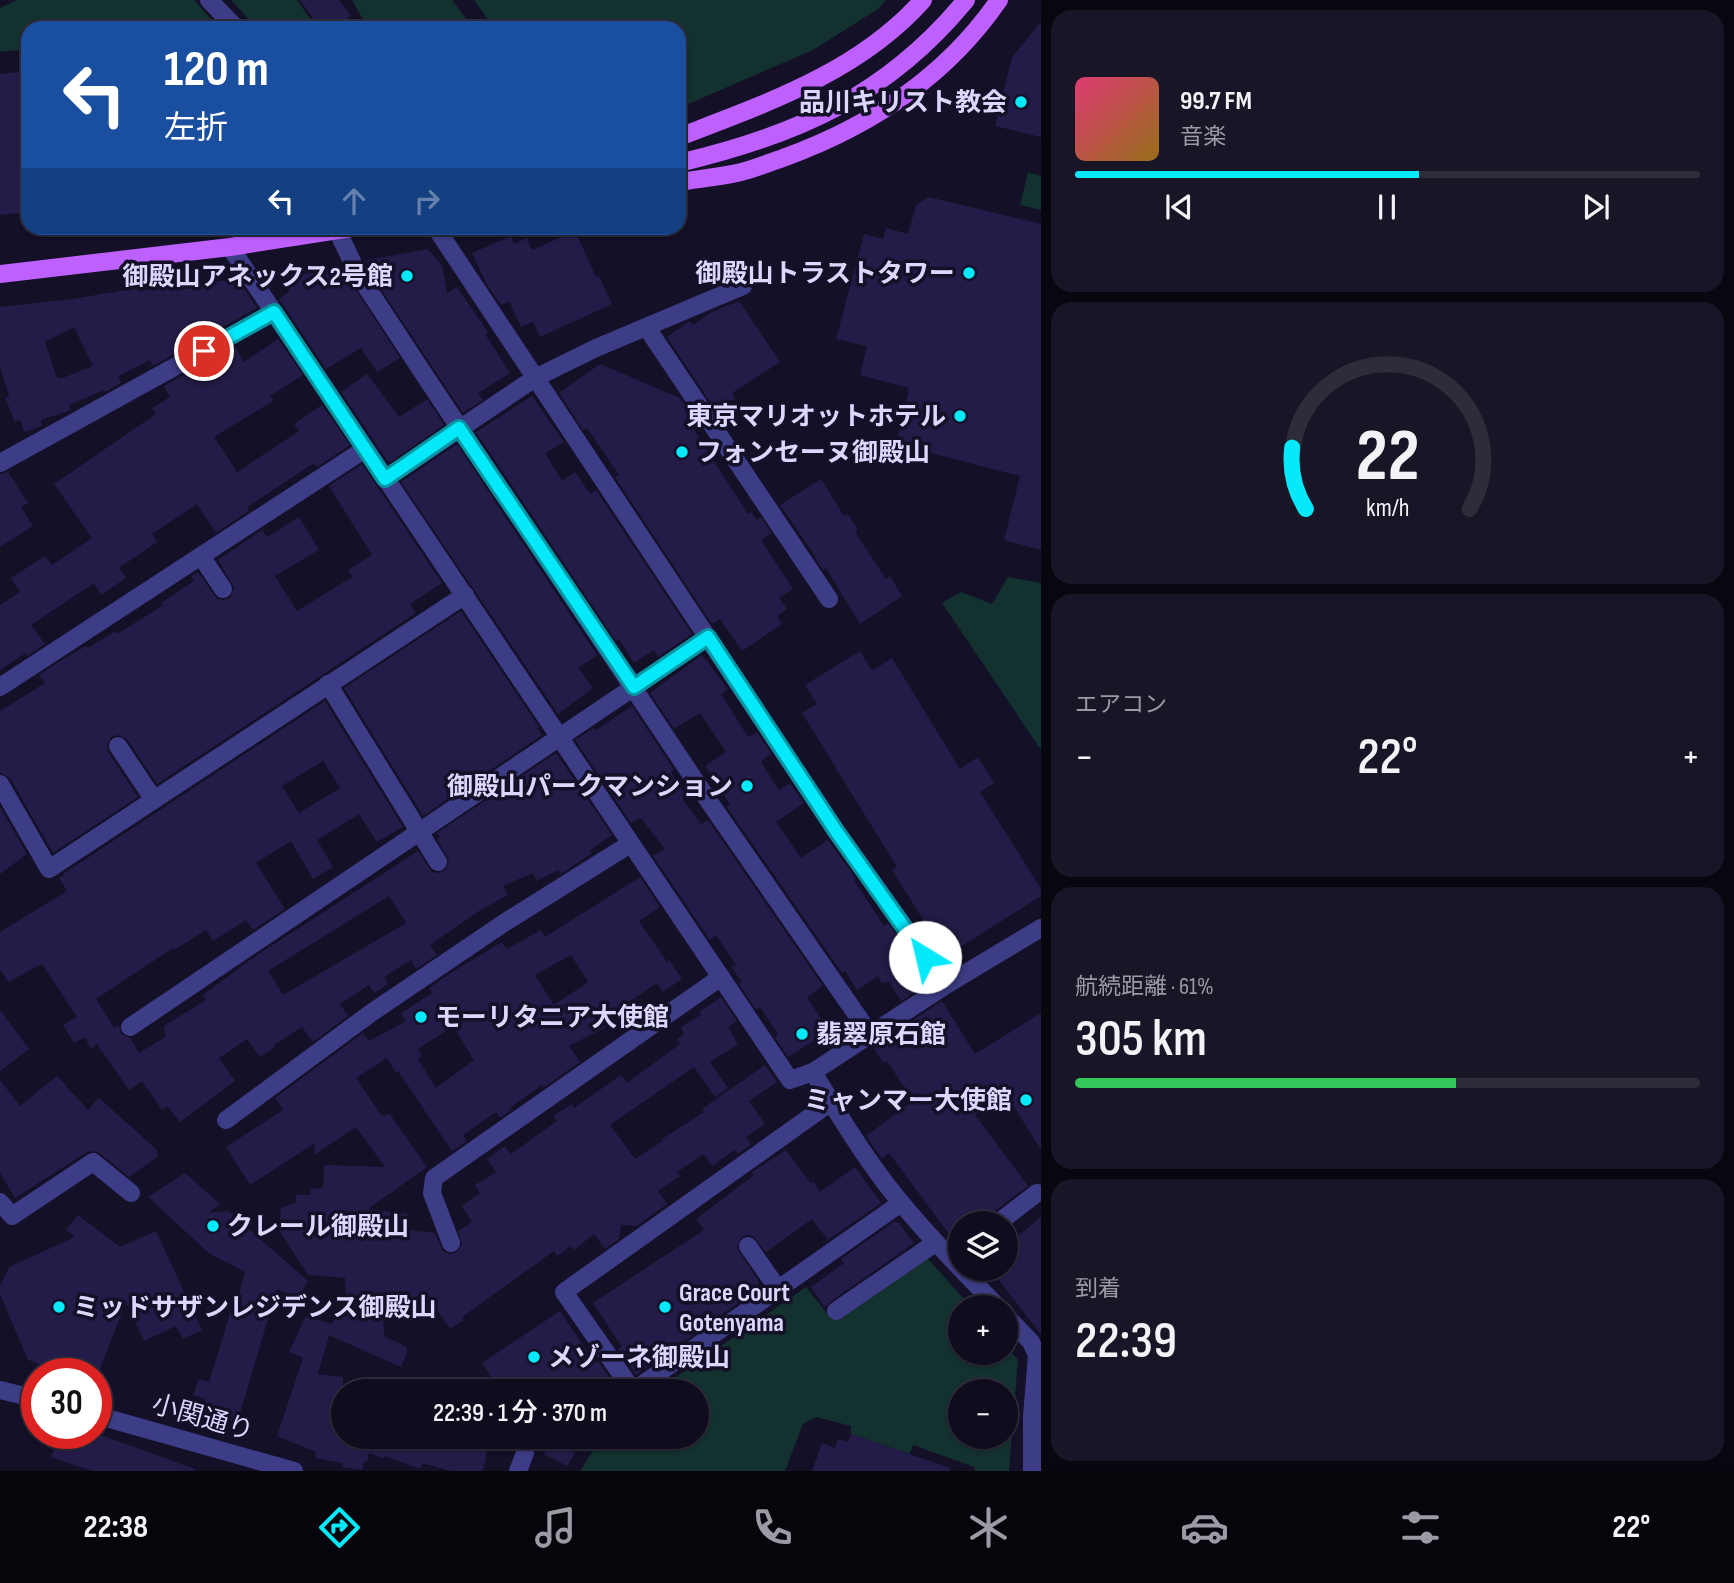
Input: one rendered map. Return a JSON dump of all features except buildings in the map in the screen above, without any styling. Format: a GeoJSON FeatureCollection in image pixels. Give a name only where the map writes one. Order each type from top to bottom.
{"type":"FeatureCollection","features":[{"type":"Feature","properties":{"kind":"main road"},"geometry":{"type":"LineString","coordinates":[[686,134],[805,85],[854,60],[893,31],[923,0]]}},
{"type":"Feature","properties":{"kind":"main road"},"geometry":{"type":"LineString","coordinates":[[686,161],[733,150],[809,121],[854,99],[910,59],[942,29],[966,0]]}},
{"type":"Feature","properties":{"kind":"main road"},"geometry":{"type":"LineString","coordinates":[[686,181],[740,173],[815,146],[887,109],[942,66],[999,0]]}},
{"type":"Feature","properties":{"kind":"main road"},"geometry":{"type":"LineString","coordinates":[[0,274],[230,247],[306,235]]}},
{"type":"Feature","properties":{"kind":"street"},"geometry":{"type":"LineString","coordinates":[[209,0],[229,21]]}},
{"type":"Feature","properties":{"kind":"street"},"geometry":{"type":"LineString","coordinates":[[346,235],[358,274],[459,428],[710,803],[870,1034]]}},
{"type":"Feature","properties":{"kind":"street"},"geometry":{"type":"LineString","coordinates":[[441,235],[836,831],[946,985]]}},
{"type":"Feature","properties":{"kind":"street"},"geometry":{"type":"LineString","coordinates":[[230,247],[790,1080],[813,1072],[946,985],[1041,928]]}},
{"type":"Feature","properties":{"kind":"street"},"geometry":{"type":"LineString","coordinates":[[385,479],[535,378],[596,348],[743,286]]}},
{"type":"Feature","properties":{"kind":"street"},"geometry":{"type":"LineString","coordinates":[[0,463],[274,312]]}},
{"type":"Feature","properties":{"kind":"street"},"geometry":{"type":"LineString","coordinates":[[647,328],[829,600]]}},
{"type":"Feature","properties":{"kind":"street"},"geometry":{"type":"LineString","coordinates":[[0,687],[365,449]]}},
{"type":"Feature","properties":{"kind":"street"},"geometry":{"type":"LineString","coordinates":[[201,556],[223,589]]}},
{"type":"Feature","properties":{"kind":"street"},"geometry":{"type":"LineString","coordinates":[[0,784],[49,869],[465,595]]}},
{"type":"Feature","properties":{"kind":"street"},"geometry":{"type":"LineString","coordinates":[[130,1027],[708,637]]}},
{"type":"Feature","properties":{"kind":"street"},"geometry":{"type":"LineString","coordinates":[[328,684],[438,862]]}},
{"type":"Feature","properties":{"kind":"street"},"geometry":{"type":"LineString","coordinates":[[118,746],[154,800]]}},
{"type":"Feature","properties":{"kind":"street"},"geometry":{"type":"LineString","coordinates":[[226,1120],[372,1013],[507,921],[630,844]]}},
{"type":"Feature","properties":{"kind":"street"},"geometry":{"type":"LineString","coordinates":[[451,1243],[432,1193],[434,1178],[721,977]]}},
{"type":"Feature","properties":{"kind":"street"},"geometry":{"type":"LineString","coordinates":[[813,1072],[854,1139],[901,1203],[935,1243],[948,1251]]}},
{"type":"Feature","properties":{"kind":"street"},"geometry":{"type":"LineString","coordinates":[[831,1102],[564,1292],[633,1391],[901,1203]]}},
{"type":"Feature","properties":{"kind":"street"},"geometry":{"type":"LineString","coordinates":[[0,1202],[6,1221],[93,1162],[131,1193]]}},
{"type":"Feature","properties":{"kind":"street"},"geometry":{"type":"LineString","coordinates":[[1014,1211],[1037,1193]]}},
{"type":"Feature","properties":{"kind":"street"},"geometry":{"type":"LineString","coordinates":[[836,1311],[935,1243]]}},
{"type":"Feature","properties":{"kind":"street"},"geometry":{"type":"LineString","coordinates":[[748,1245],[778,1289]]}},
{"type":"Feature","properties":{"kind":"street"},"geometry":{"type":"LineString","coordinates":[[977,1281],[988,1295]]}},
{"type":"Feature","properties":{"kind":"street"},"geometry":{"type":"LineString","coordinates":[[1018,1328],[1031,1342],[1037,1354],[1032,1416],[1032,1471]]}},
{"type":"Feature","properties":{"kind":"street"},"geometry":{"type":"LineString","coordinates":[[0,1390],[21,1395]]}},
{"type":"Feature","properties":{"kind":"street","name":"小関通り"},"geometry":{"type":"LineString","coordinates":[[112,1420],[294,1471]]}},
{"type":"Feature","properties":{"kind":"street"},"geometry":{"type":"LineString","coordinates":[[517,1471],[525,1453]]}},
{"type":"Feature","properties":{"kind":"green space"},"geometry":{"type":"Polygon","coordinates":[[[17,0],[194,0],[213,21],[21,21],[21,50],[0,52],[0,8],[17,0]]]}},
{"type":"Feature","properties":{"kind":"green space"},"geometry":{"type":"Polygon","coordinates":[[[231,0],[297,0],[312,21],[250,21],[231,0]]]}},
{"type":"Feature","properties":{"kind":"green space"},"geometry":{"type":"Polygon","coordinates":[[[352,0],[452,0],[468,21],[364,21],[352,0]]]}},
{"type":"Feature","properties":{"kind":"green space"},"geometry":{"type":"Polygon","coordinates":[[[474,0],[886,0],[878,9],[813,50],[686,105],[686,21],[489,21],[474,0]]]}},
{"type":"Feature","properties":{"kind":"green space"},"geometry":{"type":"Polygon","coordinates":[[[1028,172],[1041,176],[1041,210],[1020,205],[1028,172]]]}},
{"type":"Feature","properties":{"kind":"green space"},"geometry":{"type":"Polygon","coordinates":[[[1008,577],[1041,583],[1041,750],[942,603],[961,592],[992,604],[1008,577]]]}},
{"type":"Feature","properties":{"kind":"green space"},"geometry":{"type":"Polygon","coordinates":[[[923,1253],[960,1295],[948,1295],[948,1365],[1018,1365],[1016,1379],[948,1379],[948,1449],[1011,1449],[1009,1471],[975,1471],[974,1467],[913,1445],[910,1454],[851,1434],[851,1426],[816,1417],[803,1424],[785,1471],[580,1471],[593,1451],[590,1449],[709,1449],[709,1379],[673,1379],[806,1287],[831,1319],[923,1253]]]}},
{"type":"Feature","properties":{"kind":"place","name":"品川キリスト教会"},"geometry":{"type":"Point","coordinates":[1021,102]}},
{"type":"Feature","properties":{"kind":"place","name":"御殿山トラストタワー"},"geometry":{"type":"Point","coordinates":[969,273]}},
{"type":"Feature","properties":{"kind":"place","name":"御殿山アネックス2号館"},"geometry":{"type":"Point","coordinates":[407,276]}},
{"type":"Feature","properties":{"kind":"place","name":"東京マリオットホテル"},"geometry":{"type":"Point","coordinates":[960,416]}},
{"type":"Feature","properties":{"kind":"place","name":"フォンセーヌ御殿山"},"geometry":{"type":"Point","coordinates":[682,452]}},
{"type":"Feature","properties":{"kind":"place","name":"御殿山パークマンション"},"geometry":{"type":"Point","coordinates":[747,786]}},
{"type":"Feature","properties":{"kind":"place","name":"モーリタニア大使館"},"geometry":{"type":"Point","coordinates":[421,1017]}},
{"type":"Feature","properties":{"kind":"place","name":"翡翠原石館"},"geometry":{"type":"Point","coordinates":[802,1034]}},
{"type":"Feature","properties":{"kind":"place","name":"ミャンマー大使館"},"geometry":{"type":"Point","coordinates":[1026,1100]}},
{"type":"Feature","properties":{"kind":"place","name":"クレール御殿山"},"geometry":{"type":"Point","coordinates":[213,1226]}},
{"type":"Feature","properties":{"kind":"place","name":"ミッドサザンレジデンス御殿山"},"geometry":{"type":"Point","coordinates":[59,1307]}},
{"type":"Feature","properties":{"kind":"place","name":"Grace Court Gotenyama"},"geometry":{"type":"Point","coordinates":[665,1307]}},
{"type":"Feature","properties":{"kind":"place","name":"メゾーネ御殿山"},"geometry":{"type":"Point","coordinates":[534,1357]}},
{"type":"Feature","properties":{"kind":"route"},"geometry":{"type":"LineString","coordinates":[[204,351],[274,312],[385,479],[459,428],[634,687],[708,637],[836,831],[925,957]]}}]}
